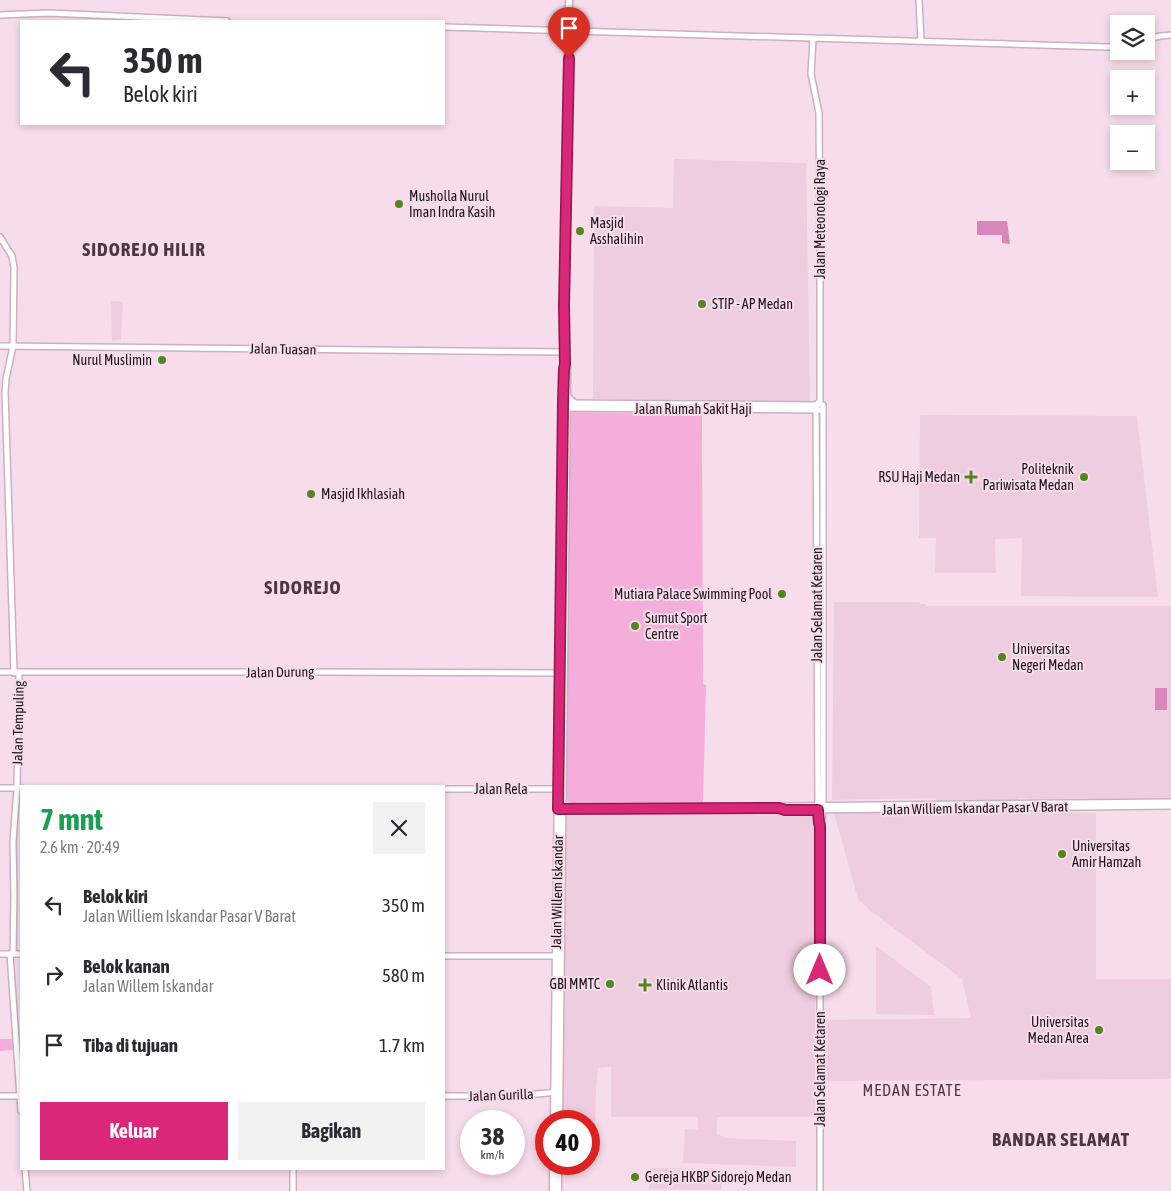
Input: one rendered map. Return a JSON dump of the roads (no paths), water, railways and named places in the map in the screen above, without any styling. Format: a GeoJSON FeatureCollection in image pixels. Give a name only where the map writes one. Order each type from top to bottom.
{"type":"FeatureCollection","features":[{"type":"Feature","properties":{"kind":"highway","name":"Jalan Willem Iskandar"},"geometry":{"type":"LineString","coordinates":[[558,1110],[560,809],[568,406],[564,369],[564,306],[569,0]]}},
{"type":"Feature","properties":{"kind":"highway"},"geometry":{"type":"LineString","coordinates":[[561,31],[569,35]]}},
{"type":"Feature","properties":{"kind":"highway","name":"Jalan Willem Iskandar"},"geometry":{"type":"LineString","coordinates":[[560,809],[558,789],[562,684],[560,673],[568,406]]}},
{"type":"Feature","properties":{"kind":"highway","name":"Jalan Willem Iskandar"},"geometry":{"type":"LineString","coordinates":[[555,1110],[557,1092]]}},
{"type":"Feature","properties":{"kind":"highway"},"geometry":{"type":"LineString","coordinates":[[553,1191],[554,1175]]}},
{"type":"Feature","properties":{"kind":"highway"},"geometry":{"type":"LineString","coordinates":[[558,1175],[558,1191]]}},
{"type":"Feature","properties":{"kind":"street"},"geometry":{"type":"LineString","coordinates":[[919,0],[921,41]]}},
{"type":"Feature","properties":{"kind":"street"},"geometry":{"type":"LineString","coordinates":[[0,15],[49,12],[207,20]]}},
{"type":"Feature","properties":{"kind":"street"},"geometry":{"type":"LineString","coordinates":[[445,27],[561,31]]}},
{"type":"Feature","properties":{"kind":"street"},"geometry":{"type":"LineString","coordinates":[[569,35],[921,41],[1110,47]]}},
{"type":"Feature","properties":{"kind":"street"},"geometry":{"type":"LineString","coordinates":[[1155,39],[1171,36]]}},
{"type":"Feature","properties":{"kind":"street","name":"Jalan Meteorologi Raya"},"geometry":{"type":"LineString","coordinates":[[813,39],[811,74],[819,113],[820,406]]}},
{"type":"Feature","properties":{"kind":"street","name":"Jalan Tempuling"},"geometry":{"type":"LineString","coordinates":[[0,238],[12,256],[14,263],[14,346],[6,379],[5,392],[17,673],[19,788],[14,842],[11,954],[20,1082]]}},
{"type":"Feature","properties":{"kind":"street","name":"Jalan Tuasan"},"geometry":{"type":"LineString","coordinates":[[0,346],[565,352]]}},
{"type":"Feature","properties":{"kind":"street","name":"Jalan Rumah Sakit Haji"},"geometry":{"type":"LineString","coordinates":[[568,406],[820,406]]}},
{"type":"Feature","properties":{"kind":"street","name":"Jalan Selamat Ketaren"},"geometry":{"type":"LineString","coordinates":[[820,406],[823,498],[820,657],[820,807],[822,823],[820,826],[820,1191]]}},
{"type":"Feature","properties":{"kind":"street","name":"Jalan Selamat Ketaren"},"geometry":{"type":"LineString","coordinates":[[820,406],[817,498],[820,657]]}},
{"type":"Feature","properties":{"kind":"street"},"geometry":{"type":"LineString","coordinates":[[817,498],[823,498]]}},
{"type":"Feature","properties":{"kind":"street","name":"Jalan Durung"},"geometry":{"type":"LineString","coordinates":[[0,672],[560,673]]}},
{"type":"Feature","properties":{"kind":"street","name":"Jalan Selamat Ketaren"},"geometry":{"type":"LineString","coordinates":[[820,750],[823,793],[820,807]]}},
{"type":"Feature","properties":{"kind":"street"},"geometry":{"type":"LineString","coordinates":[[0,788],[19,788]]}},
{"type":"Feature","properties":{"kind":"street","name":"Jalan Rela"},"geometry":{"type":"LineString","coordinates":[[445,789],[558,789]]}},
{"type":"Feature","properties":{"kind":"street"},"geometry":{"type":"LineString","coordinates":[[823,793],[826,799],[836,805]]}},
{"type":"Feature","properties":{"kind":"street","name":"Jalan Williem Iskandar Pasar V Barat"},"geometry":{"type":"LineString","coordinates":[[820,807],[1171,804]]}},
{"type":"Feature","properties":{"kind":"street","name":"Jalan Williem Iskandar Pasar V Barat"},"geometry":{"type":"LineString","coordinates":[[560,809],[779,808],[785,810],[836,805],[900,807]]}},
{"type":"Feature","properties":{"kind":"street"},"geometry":{"type":"LineString","coordinates":[[0,954],[20,954]]}},
{"type":"Feature","properties":{"kind":"street"},"geometry":{"type":"LineString","coordinates":[[445,956],[558,956]]}},
{"type":"Feature","properties":{"kind":"street","name":"Jalan Gurilla"},"geometry":{"type":"LineString","coordinates":[[445,1096],[508,1096],[557,1092]]}},
{"type":"Feature","properties":{"kind":"street"},"geometry":{"type":"LineString","coordinates":[[0,1096],[20,1096]]}},
{"type":"Feature","properties":{"kind":"street"},"geometry":{"type":"LineString","coordinates":[[25,1170],[27,1191]]}},
{"type":"Feature","properties":{"kind":"street"},"geometry":{"type":"LineString","coordinates":[[293,1170],[293,1191]]}},
{"type":"Feature","properties":{"kind":"place","name":"Musholla Nurul Iman Indra Kasih"},"geometry":{"type":"Point","coordinates":[399,204]}},
{"type":"Feature","properties":{"kind":"place","name":"Masjid Asshalihin"},"geometry":{"type":"Point","coordinates":[580,231]}},
{"type":"Feature","properties":{"kind":"place","name":"STIP - AP Medan"},"geometry":{"type":"Point","coordinates":[702,304]}},
{"type":"Feature","properties":{"kind":"place","name":"Nurul Muslimin"},"geometry":{"type":"Point","coordinates":[162,360]}},
{"type":"Feature","properties":{"kind":"place","name":"RSU Haji Medan"},"geometry":{"type":"Point","coordinates":[971,477]}},
{"type":"Feature","properties":{"kind":"place","name":"Politeknik Pariwisata Medan"},"geometry":{"type":"Point","coordinates":[1084,477]}},
{"type":"Feature","properties":{"kind":"place","name":"Masjid Ikhlasiah"},"geometry":{"type":"Point","coordinates":[311,494]}},
{"type":"Feature","properties":{"kind":"place","name":"Mutiara Palace Swimming Pool"},"geometry":{"type":"Point","coordinates":[782,594]}},
{"type":"Feature","properties":{"kind":"place","name":"Sumut Sport Centre"},"geometry":{"type":"Point","coordinates":[635,626]}},
{"type":"Feature","properties":{"kind":"place","name":"Universitas Negeri Medan"},"geometry":{"type":"Point","coordinates":[1002,657]}},
{"type":"Feature","properties":{"kind":"place","name":"Universitas Amir Hamzah"},"geometry":{"type":"Point","coordinates":[1062,854]}},
{"type":"Feature","properties":{"kind":"place","name":"GBI MMTC"},"geometry":{"type":"Point","coordinates":[610,984]}},
{"type":"Feature","properties":{"kind":"place","name":"Klinik Atlantis"},"geometry":{"type":"Point","coordinates":[645,985]}},
{"type":"Feature","properties":{"kind":"place","name":"Universitas Medan Area"},"geometry":{"type":"Point","coordinates":[1099,1030]}},
{"type":"Feature","properties":{"kind":"place","name":"Gereja HKBP Sidorejo Medan"},"geometry":{"type":"Point","coordinates":[635,1177]}},
{"type":"Feature","properties":{"kind":"district","name":"SIDOREJO HILIR"},"geometry":{"type":"Point","coordinates":[144,249]}},
{"type":"Feature","properties":{"kind":"district","name":"SIDOREJO"},"geometry":{"type":"Point","coordinates":[303,587]}},
{"type":"Feature","properties":{"kind":"district","name":"MEDAN ESTATE"},"geometry":{"type":"Point","coordinates":[912,1090]}},
{"type":"Feature","properties":{"kind":"district","name":"BANDAR SELAMAT"},"geometry":{"type":"Point","coordinates":[1061,1139]}}]}
